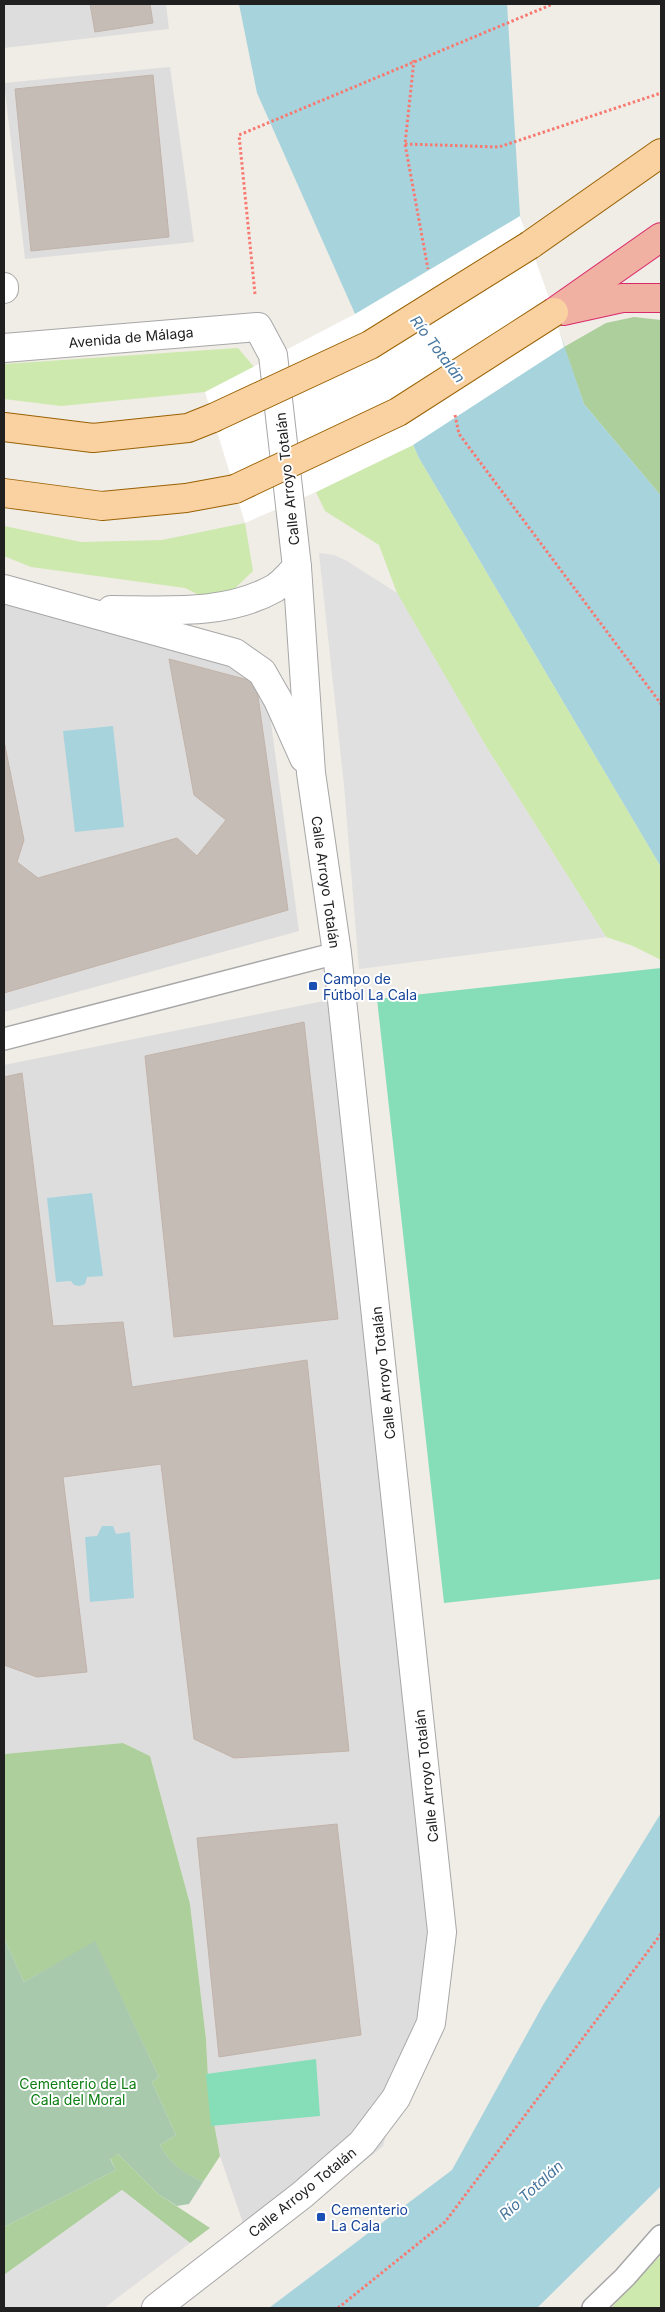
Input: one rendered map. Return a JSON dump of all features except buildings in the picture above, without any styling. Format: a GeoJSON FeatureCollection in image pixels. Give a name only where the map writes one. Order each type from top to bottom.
{"type":"FeatureCollection","features":[{"type":"Feature","properties":{"kind":"highway"},"geometry":{"type":"LineString","coordinates":[[554,312],[661,237]]}},
{"type":"Feature","properties":{"kind":"highway"},"geometry":{"type":"LineString","coordinates":[[554,312],[622,298],[661,298]]}},
{"type":"Feature","properties":{"kind":"main road"},"geometry":{"type":"LineString","coordinates":[[4,427],[93,438],[188,428],[213,418],[370,345],[530,245],[661,153]]}},
{"type":"Feature","properties":{"kind":"main road"},"geometry":{"type":"LineString","coordinates":[[4,493],[102,506],[186,498],[235,489],[398,412],[554,312]]}},
{"type":"Feature","properties":{"kind":"street","name":"Avenida de Málaga"},"geometry":{"type":"LineString","coordinates":[[4,348],[258,326]]}},
{"type":"Feature","properties":{"kind":"street","name":"Calle Arroyo Totalán"},"geometry":{"type":"LineString","coordinates":[[156,2308],[302,2195],[362,2142],[396,2098],[431,2023],[442,1932],[337,953],[311,773],[297,567],[274,355],[258,326]]}},
{"type":"Feature","properties":{"kind":"street"},"geometry":{"type":"LineString","coordinates":[[78,610],[197,610],[239,602],[275,588],[297,567]]}},
{"type":"Feature","properties":{"kind":"street"},"geometry":{"type":"LineString","coordinates":[[4,589],[235,653],[262,672],[278,700],[311,773]]}},
{"type":"Feature","properties":{"kind":"lane"},"geometry":{"type":"LineString","coordinates":[[4,1039],[337,953]]}},
{"type":"Feature","properties":{"kind":"lane"},"geometry":{"type":"LineString","coordinates":[[593,2308],[625,2277],[661,2236]]}},
{"type":"Feature","properties":{"kind":"path"},"geometry":{"type":"LineString","coordinates":[[258,326],[239,135],[414,60],[553,4]]}},
{"type":"Feature","properties":{"kind":"path"},"geometry":{"type":"LineString","coordinates":[[414,60],[405,144],[430,277]]}},
{"type":"Feature","properties":{"kind":"path"},"geometry":{"type":"LineString","coordinates":[[405,144],[499,147],[661,94]]}},
{"type":"Feature","properties":{"kind":"path"},"geometry":{"type":"LineString","coordinates":[[454,407],[458,434],[661,704]]}},
{"type":"Feature","properties":{"kind":"path"},"geometry":{"type":"LineString","coordinates":[[338,2308],[445,2222],[661,1934]]}},
{"type":"Feature","properties":{"kind":"shaded area"},"geometry":{"type":"Polygon","coordinates":[[[4,4],[166,4],[169,29],[4,48],[4,4]]]}},
{"type":"Feature","properties":{"kind":"shaded area"},"geometry":{"type":"Polygon","coordinates":[[[170,67],[194,242],[25,259],[4,83],[170,67]]]}},
{"type":"Feature","properties":{"kind":"shaded area"},"geometry":{"type":"Polygon","coordinates":[[[319,553],[334,555],[347,561],[397,593],[487,748],[606,937],[359,969],[344,785],[319,553]]]}},
{"type":"Feature","properties":{"kind":"shaded area"},"geometry":{"type":"Polygon","coordinates":[[[4,593],[264,671],[299,931],[4,1012],[4,593]]]}},
{"type":"Feature","properties":{"kind":"shaded area"},"geometry":{"type":"Polygon","coordinates":[[[329,1000],[428,1913],[422,2013],[383,2146],[289,2223],[243,2223],[220,2156],[209,2096],[206,2039],[190,1904],[150,1756],[123,1743],[4,1754],[4,1065],[329,1000]]]}},
{"type":"Feature","properties":{"kind":"shaded area"},"geometry":{"type":"Polygon","coordinates":[[[122,2190],[190,2243],[104,2308],[4,2308],[4,2275],[122,2190]]]}},
{"type":"Feature","properties":{"kind":"green space"},"geometry":{"type":"Polygon","coordinates":[[[634,317],[661,320],[661,496],[584,404],[564,347],[606,323],[634,317]]]}},
{"type":"Feature","properties":{"kind":"green space"},"geometry":{"type":"Polygon","coordinates":[[[238,348],[254,367],[205,392],[61,406],[4,399],[4,364],[238,348]]]}},
{"type":"Feature","properties":{"kind":"green space"},"geometry":{"type":"Polygon","coordinates":[[[413,445],[661,867],[661,960],[633,946],[606,937],[487,748],[423,639],[397,593],[379,545],[325,511],[316,492],[413,445]]]}},
{"type":"Feature","properties":{"kind":"green space"},"geometry":{"type":"Polygon","coordinates":[[[245,523],[253,571],[230,593],[201,596],[185,588],[31,567],[4,556],[4,526],[81,542],[162,540],[245,523]]]}},
{"type":"Feature","properties":{"kind":"green space"},"geometry":{"type":"Polygon","coordinates":[[[661,968],[661,1579],[444,1603],[377,999],[661,968]]]}},
{"type":"Feature","properties":{"kind":"green space"},"geometry":{"type":"Polygon","coordinates":[[[123,1743],[150,1756],[190,1904],[206,2039],[209,2096],[220,2156],[203,2182],[178,2167],[168,2158],[160,2145],[176,2135],[152,2082],[159,2077],[95,1942],[24,1982],[4,1938],[4,1754],[123,1743]]]}},
{"type":"Feature","properties":{"kind":"green space","name":"Cementerio de La Cala del Moral"},"geometry":{"type":"Polygon","coordinates":[[[4,1938],[24,1982],[95,1941],[159,2077],[152,2082],[176,2135],[160,2145],[178,2167],[203,2182],[189,2204],[177,2206],[158,2194],[118,2154],[110,2159],[116,2170],[4,2227],[4,1938]]]}},
{"type":"Feature","properties":{"kind":"green space"},"geometry":{"type":"Polygon","coordinates":[[[316,2059],[320,2116],[211,2126],[206,2074],[316,2059]]]}},
{"type":"Feature","properties":{"kind":"green space"},"geometry":{"type":"Polygon","coordinates":[[[118,2154],[158,2194],[210,2228],[190,2243],[122,2190],[4,2275],[4,2227],[116,2170],[110,2158],[118,2154]]]}},
{"type":"Feature","properties":{"kind":"green space"},"geometry":{"type":"Polygon","coordinates":[[[661,2255],[661,2308],[611,2308],[661,2255]]]}},
{"type":"Feature","properties":{"kind":"water","name":"Río Totalán"},"geometry":{"type":"Polygon","coordinates":[[[239,4],[507,4],[520,216],[584,404],[661,496],[661,867],[419,458],[257,93],[239,4]]]}},
{"type":"Feature","properties":{"kind":"water"},"geometry":{"type":"Polygon","coordinates":[[[113,726],[124,827],[75,832],[63,731],[113,726]]]}},
{"type":"Feature","properties":{"kind":"water"},"geometry":{"type":"Polygon","coordinates":[[[92,1193],[103,1276],[87,1277],[85,1284],[80,1286],[74,1285],[71,1281],[56,1282],[47,1198],[92,1193]]]}},
{"type":"Feature","properties":{"kind":"water"},"geometry":{"type":"Polygon","coordinates":[[[102,1526],[113,1526],[116,1534],[130,1532],[134,1598],[90,1602],[85,1537],[97,1536],[102,1526]]]}},
{"type":"Feature","properties":{"kind":"water","name":"Río Totalán"},"geometry":{"type":"Polygon","coordinates":[[[661,1813],[661,2186],[537,2308],[269,2308],[452,2170],[543,2005],[661,1813]]]}},
{"type":"Feature","properties":{"kind":"pier"},"geometry":{"type":"Polygon","coordinates":[[[520,216],[554,312],[564,347],[413,445],[316,492],[245,523],[205,392],[355,314],[520,216]]]}},
{"type":"Feature","properties":{"kind":"place","name":"Campo de Fútbol La Cala"},"geometry":{"type":"Point","coordinates":[313,986]}},
{"type":"Feature","properties":{"kind":"place","name":"Cementerio La Cala"},"geometry":{"type":"Point","coordinates":[321,2217]}}]}
